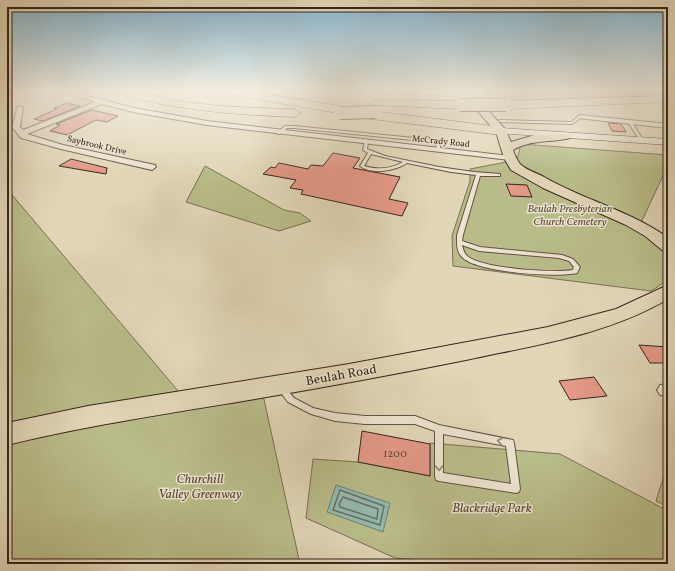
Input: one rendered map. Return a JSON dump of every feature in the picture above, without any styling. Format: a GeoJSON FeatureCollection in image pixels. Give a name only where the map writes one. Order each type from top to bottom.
{"type":"FeatureCollection","features":[{"type":"Feature","properties":{"kind":"highway"},"geometry":{"type":"LineString","coordinates":[[401,118],[466,127],[496,123]]}},
{"type":"Feature","properties":{"kind":"main road"},"geometry":{"type":"LineString","coordinates":[[492,118],[496,123],[508,154],[516,167],[531,176],[631,222],[651,233],[668,246]]}},
{"type":"Feature","properties":{"kind":"main road"},"geometry":{"type":"LineString","coordinates":[[496,123],[566,136],[668,142]]}},
{"type":"Feature","properties":{"kind":"main road"},"geometry":{"type":"LineString","coordinates":[[508,154],[524,139],[566,136]]}},
{"type":"Feature","properties":{"kind":"main road","name":"Beulah Road"},"geometry":{"type":"LineString","coordinates":[[7,434],[97,415],[420,361],[584,326],[634,309],[657,299],[668,292]]}},
{"type":"Feature","properties":{"kind":"street"},"geometry":{"type":"LineString","coordinates":[[18,118],[16,125],[21,134],[61,118]]}},
{"type":"Feature","properties":{"kind":"street","name":"McCrady Road"},"geometry":{"type":"LineString","coordinates":[[172,118],[325,138],[438,150],[508,154]]}},
{"type":"Feature","properties":{"kind":"street"},"geometry":{"type":"LineString","coordinates":[[594,118],[668,126]]}},
{"type":"Feature","properties":{"kind":"street","name":"Saybrook Drive"},"geometry":{"type":"LineString","coordinates":[[21,134],[81,152],[152,167]]}},
{"type":"Feature","properties":{"kind":"lane"},"geometry":{"type":"LineString","coordinates":[[496,123],[572,124],[578,118]]}},
{"type":"Feature","properties":{"kind":"lane"},"geometry":{"type":"LineString","coordinates":[[630,122],[642,141]]}},
{"type":"Feature","properties":{"kind":"lane"},"geometry":{"type":"LineString","coordinates":[[279,133],[286,127],[294,127],[434,141],[438,144],[438,150]]}},
{"type":"Feature","properties":{"kind":"lane"},"geometry":{"type":"LineString","coordinates":[[325,138],[329,130]]}},
{"type":"Feature","properties":{"kind":"lane"},"geometry":{"type":"LineString","coordinates":[[366,142],[365,150],[370,152],[478,175],[498,175]]}},
{"type":"Feature","properties":{"kind":"lane"},"geometry":{"type":"LineString","coordinates":[[370,152],[363,163],[362,166],[364,168],[381,170],[395,169],[407,161]]}},
{"type":"Feature","properties":{"kind":"lane"},"geometry":{"type":"LineString","coordinates":[[460,242],[479,249],[560,256],[571,260],[577,267],[575,272],[566,274],[484,266],[471,262],[465,258],[460,250],[460,242],[466,210],[478,175]]}},
{"type":"Feature","properties":{"kind":"lane"},"geometry":{"type":"LineString","coordinates":[[279,385],[291,400],[317,412],[335,417],[365,420],[416,420],[439,429],[510,443],[516,489],[439,477],[439,429]]}},
{"type":"Feature","properties":{"kind":"green space","name":"Beulah Presbyterian Church Cemetery"},"geometry":{"type":"Polygon","coordinates":[[[521,144],[668,155],[668,165],[638,229],[663,247],[668,255],[668,280],[651,291],[453,266],[452,236],[470,181],[470,169],[517,160],[521,144]]]}},
{"type":"Feature","properties":{"kind":"green space"},"geometry":{"type":"Polygon","coordinates":[[[205,166],[284,210],[300,213],[311,221],[279,231],[186,202],[205,166]]]}},
{"type":"Feature","properties":{"kind":"green space"},"geometry":{"type":"Polygon","coordinates":[[[7,189],[179,392],[7,424],[7,189]]]}},
{"type":"Feature","properties":{"kind":"green space","name":"Churchill Valley Greenway"},"geometry":{"type":"Polygon","coordinates":[[[263,395],[300,564],[7,564],[7,444],[47,433],[263,395]]]}},
{"type":"Feature","properties":{"kind":"green space","name":"Blackridge Park"},"geometry":{"type":"Polygon","coordinates":[[[430,443],[560,454],[668,511],[668,564],[434,564],[439,561],[395,558],[306,518],[313,459],[358,462],[430,476],[430,443]]]}},
{"type":"Feature","properties":{"kind":"green space"},"geometry":{"type":"Polygon","coordinates":[[[668,470],[668,507],[656,501],[665,472],[668,470]]]}},
{"type":"Feature","properties":{"kind":"water"},"geometry":{"type":"Polygon","coordinates":[[[336,485],[390,503],[383,532],[327,512],[336,485]]]}},
{"type":"Feature","properties":{"kind":"building"},"geometry":{"type":"Polygon","coordinates":[[[37,118],[51,118],[43,121],[34,119],[37,118]]]}},
{"type":"Feature","properties":{"kind":"building"},"geometry":{"type":"Polygon","coordinates":[[[72,118],[115,118],[107,122],[96,120],[67,135],[50,131],[60,125],[56,124],[72,118]]]}},
{"type":"Feature","properties":{"kind":"building"},"geometry":{"type":"Polygon","coordinates":[[[608,123],[621,124],[626,132],[612,131],[608,123]]]}},
{"type":"Feature","properties":{"kind":"building"},"geometry":{"type":"Polygon","coordinates":[[[333,153],[360,158],[353,168],[400,177],[389,199],[408,203],[402,216],[301,194],[303,190],[290,188],[296,180],[263,174],[271,167],[275,168],[279,163],[308,169],[311,165],[323,166],[333,153]]]}},
{"type":"Feature","properties":{"kind":"building"},"geometry":{"type":"Polygon","coordinates":[[[71,159],[107,168],[106,174],[59,166],[71,159]]]}},
{"type":"Feature","properties":{"kind":"building"},"geometry":{"type":"Polygon","coordinates":[[[506,184],[527,185],[532,197],[511,196],[506,184]]]}},
{"type":"Feature","properties":{"kind":"building"},"geometry":{"type":"Polygon","coordinates":[[[639,345],[668,347],[668,363],[650,363],[639,345]]]}},
{"type":"Feature","properties":{"kind":"building"},"geometry":{"type":"Polygon","coordinates":[[[594,377],[607,396],[570,400],[559,381],[594,377]]]}},
{"type":"Feature","properties":{"kind":"building"},"geometry":{"type":"Polygon","coordinates":[[[362,431],[430,444],[430,476],[358,462],[362,431]]]}}]}
